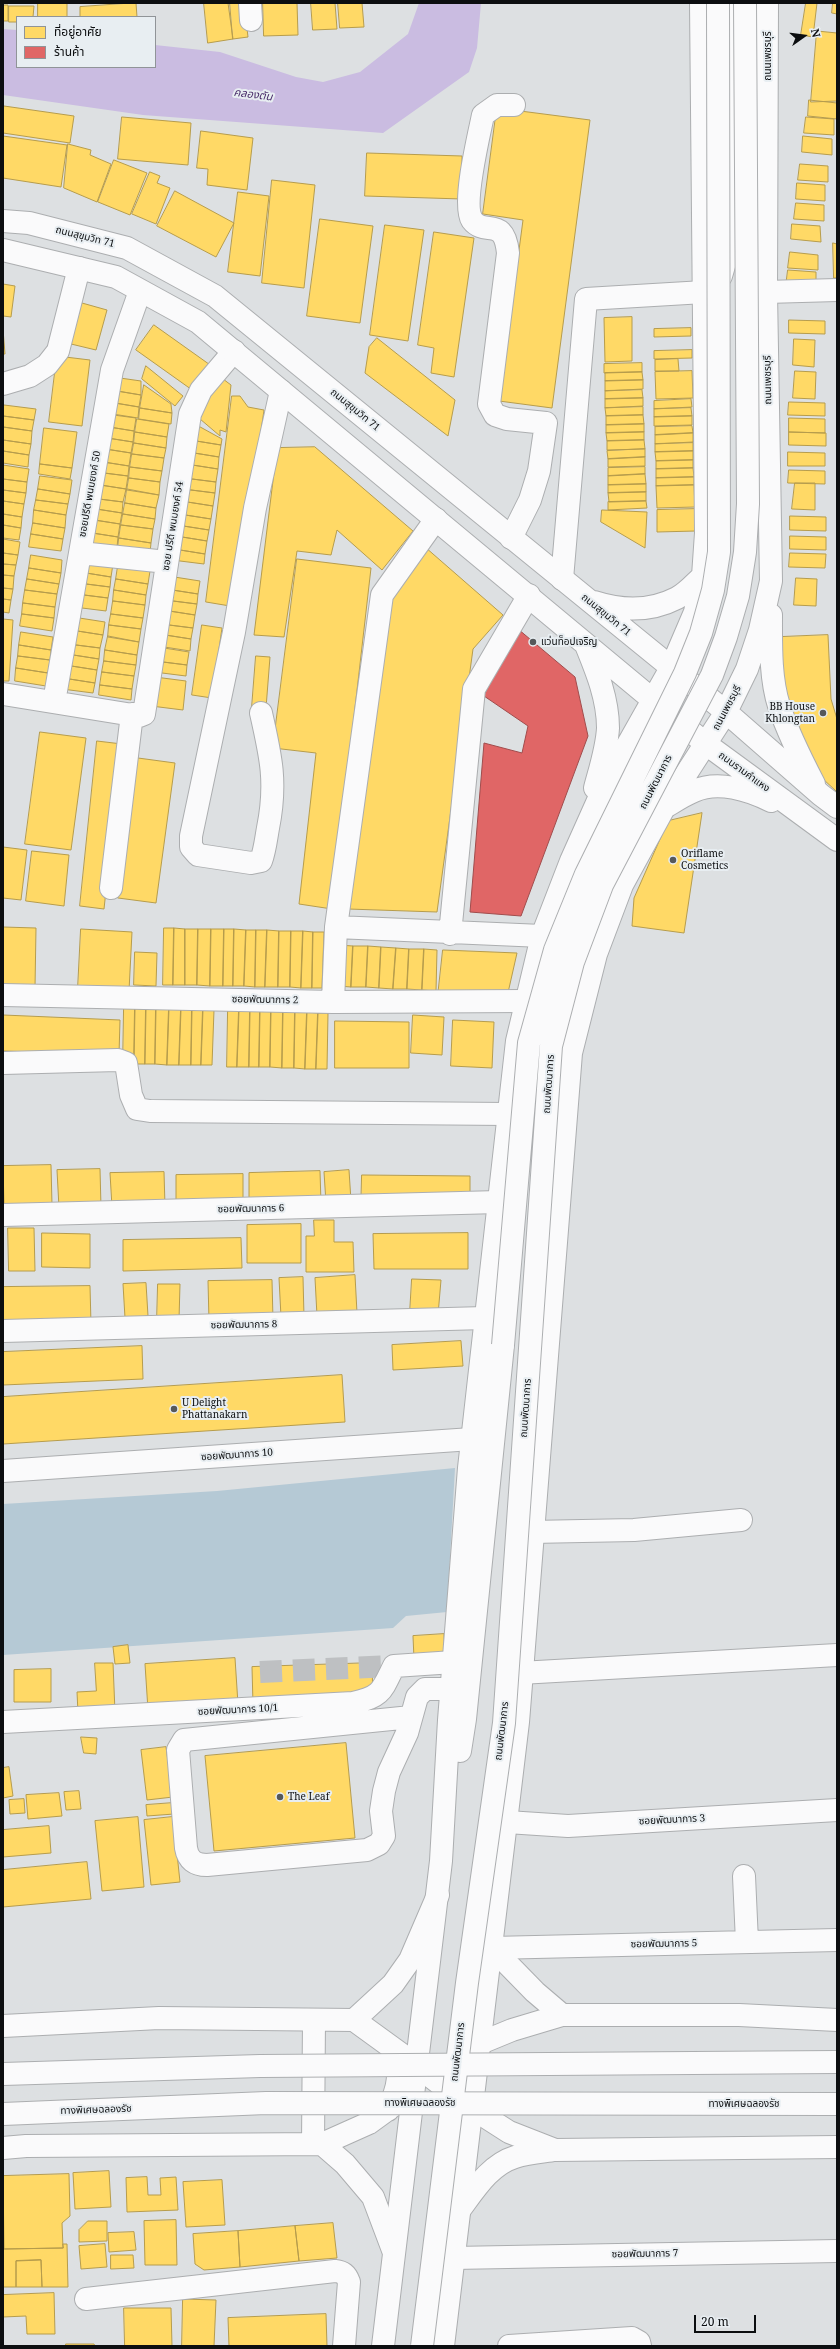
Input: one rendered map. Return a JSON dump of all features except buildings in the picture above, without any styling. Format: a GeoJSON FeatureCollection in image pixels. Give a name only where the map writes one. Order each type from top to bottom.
{"type":"FeatureCollection","features":[{"type":"Feature","properties":{"kind":"main road"},"geometry":{"type":"LineString","coordinates":[[3,2148],[26,2146],[317,2144],[369,2123],[413,2091],[424,2072],[472,1439],[517,1042],[542,936],[586,826],[605,785],[671,668],[695,612],[704,576],[706,533],[701,3]]}},
{"type":"Feature","properties":{"kind":"main road"},"geometry":{"type":"LineString","coordinates":[[441,1861],[465,1719],[503,1345],[529,1043],[555,950],[586,874],[685,673],[701,633],[713,590],[719,552],[718,3]]}},
{"type":"Feature","properties":{"kind":"main road"},"geometry":{"type":"LineString","coordinates":[[704,336],[732,235],[732,3]]}},
{"type":"Feature","properties":{"kind":"main road","name":"ถนนเพชรบุรี"},"geometry":{"type":"LineString","coordinates":[[745,3],[748,504]]}},
{"type":"Feature","properties":{"kind":"main road","name":"ถนนเพชรบุรี"},"geometry":{"type":"LineString","coordinates":[[706,744],[726,712],[747,669],[760,630],[771,581],[766,292],[768,150],[767,3]]}},
{"type":"Feature","properties":{"kind":"main road"},"geometry":{"type":"LineString","coordinates":[[514,105],[497,105],[483,115],[467,204],[473,220],[478,225],[501,231],[507,239],[508,253],[489,404],[495,415],[507,419],[546,423],[555,421],[560,416],[570,348]]}},
{"type":"Feature","properties":{"kind":"main road"},"geometry":{"type":"LineString","coordinates":[[3,208],[11,211],[29,223]]}},
{"type":"Feature","properties":{"kind":"main road","name":"ถนนสุขุมวิท 71"},"geometry":{"type":"LineString","coordinates":[[3,221],[29,223],[127,248],[215,296],[671,668]]}},
{"type":"Feature","properties":{"kind":"main road"},"geometry":{"type":"LineString","coordinates":[[732,235],[766,292],[837,290]]}},
{"type":"Feature","properties":{"kind":"main road"},"geometry":{"type":"LineString","coordinates":[[9,254],[116,277],[198,322],[654,699]]}},
{"type":"Feature","properties":{"kind":"main road"},"geometry":{"type":"LineString","coordinates":[[3,384],[30,376],[47,365],[58,351],[79,268]]}},
{"type":"Feature","properties":{"kind":"main road","name":"ซอยปรีดี พนมยงค์ 50"},"geometry":{"type":"LineString","coordinates":[[54,702],[112,370],[140,291]]}},
{"type":"Feature","properties":{"kind":"main road"},"geometry":{"type":"LineString","coordinates":[[562,579],[586,299],[704,292]]}},
{"type":"Feature","properties":{"kind":"main road","name":"ซอย ปรีดี พนมยงค์ 54"},"geometry":{"type":"LineString","coordinates":[[111,888],[138,714],[167,562],[190,414],[201,390],[234,351]]}},
{"type":"Feature","properties":{"kind":"main road"},"geometry":{"type":"LineString","coordinates":[[261,713],[272,761],[274,800],[264,852],[260,861],[251,863],[198,855],[191,847],[191,836],[234,632],[255,508],[281,391]]}},
{"type":"Feature","properties":{"kind":"main road"},"geometry":{"type":"LineString","coordinates":[[511,538],[530,500],[537,478],[546,423]]}},
{"type":"Feature","properties":{"kind":"main road","name":"ถนนพัฒนาการ"},"geometry":{"type":"LineString","coordinates":[[422,2346],[467,1983],[504,1723],[551,1046],[573,962],[602,885],[712,675],[738,596],[745,552],[748,504]]}},
{"type":"Feature","properties":{"kind":"main road"},"geometry":{"type":"LineString","coordinates":[[333,1002],[336,927],[382,595],[436,519]]}},
{"type":"Feature","properties":{"kind":"main road"},"geometry":{"type":"LineString","coordinates":[[80,553],[167,562]]}},
{"type":"Feature","properties":{"kind":"main road"},"geometry":{"type":"LineString","coordinates":[[588,601],[616,609],[654,608],[679,597],[704,576]]}},
{"type":"Feature","properties":{"kind":"main road"},"geometry":{"type":"LineString","coordinates":[[771,581],[771,644],[778,705],[793,740],[829,801]]}},
{"type":"Feature","properties":{"kind":"main road"},"geometry":{"type":"LineString","coordinates":[[450,934],[474,688],[529,596]]}},
{"type":"Feature","properties":{"kind":"main road"},"geometry":{"type":"LineString","coordinates":[[585,642],[600,679],[606,702],[608,728],[586,826]]}},
{"type":"Feature","properties":{"kind":"main road"},"geometry":{"type":"LineString","coordinates":[[671,668],[726,712],[829,801]]}},
{"type":"Feature","properties":{"kind":"main road"},"geometry":{"type":"LineString","coordinates":[[3,696],[138,714]]}},
{"type":"Feature","properties":{"kind":"main road","name":"ถนนรามคำแหง"},"geometry":{"type":"LineString","coordinates":[[654,699],[706,744],[837,840]]}},
{"type":"Feature","properties":{"kind":"main road","name":"ถนนพัฒนาการ"},"geometry":{"type":"LineString","coordinates":[[443,2346],[470,2107],[492,1948],[518,1722],[520,1673],[531,1532],[571,1053],[596,954],[622,885],[664,808],[706,744]]}},
{"type":"Feature","properties":{"kind":"main road"},"geometry":{"type":"LineString","coordinates":[[664,808],[695,790],[714,787],[736,788],[758,794],[805,817]]}},
{"type":"Feature","properties":{"kind":"main road"},"geometry":{"type":"LineString","coordinates":[[336,927],[450,934],[542,936]]}},
{"type":"Feature","properties":{"kind":"main road","name":"ซอยพัฒนาการ 2"},"geometry":{"type":"LineString","coordinates":[[3,995],[333,1002],[544,1004],[559,1006],[568,1010],[579,1019]]}},
{"type":"Feature","properties":{"kind":"main road"},"geometry":{"type":"LineString","coordinates":[[3,1063],[118,1060],[126,1063],[131,1095],[137,1109],[150,1111],[508,1114]]}},
{"type":"Feature","properties":{"kind":"main road","name":"ซอยพัฒนาการ 6"},"geometry":{"type":"LineString","coordinates":[[3,1215],[499,1202]]}},
{"type":"Feature","properties":{"kind":"main road","name":"ซอยพัฒนาการ 8"},"geometry":{"type":"LineString","coordinates":[[3,1331],[486,1318]]}},
{"type":"Feature","properties":{"kind":"main road","name":"ซอยพัฒนาการ 10"},"geometry":{"type":"LineString","coordinates":[[3,1471],[472,1439]]}},
{"type":"Feature","properties":{"kind":"main road"},"geometry":{"type":"LineString","coordinates":[[531,1532],[634,1530],[741,1520]]}},
{"type":"Feature","properties":{"kind":"main road"},"geometry":{"type":"LineString","coordinates":[[520,1673],[837,1655]]}},
{"type":"Feature","properties":{"kind":"main road","name":"ซอยพัฒนาการ 10/1"},"geometry":{"type":"LineString","coordinates":[[3,1722],[353,1703],[371,1700],[381,1691],[394,1666],[454,1662]]}},
{"type":"Feature","properties":{"kind":"main road"},"geometry":{"type":"LineString","coordinates":[[411,1717],[184,1740],[178,1750],[186,1848],[190,1858],[197,1864],[207,1865],[367,1850],[379,1844],[384,1836],[381,1811],[384,1791],[389,1772],[407,1733],[417,1697],[422,1691],[452,1689]]}},
{"type":"Feature","properties":{"kind":"main road","name":"ซอยพัฒนาการ 3"},"geometry":{"type":"LineString","coordinates":[[507,1822],[568,1826],[837,1810]]}},
{"type":"Feature","properties":{"kind":"main road"},"geometry":{"type":"LineString","coordinates":[[744,1876],[746,1942]]}},
{"type":"Feature","properties":{"kind":"main road"},"geometry":{"type":"LineString","coordinates":[[354,2020],[393,1984],[410,1960],[438,1895]]}},
{"type":"Feature","properties":{"kind":"main road","name":"ซอยพัฒนาการ 5"},"geometry":{"type":"LineString","coordinates":[[492,1948],[837,1940]]}},
{"type":"Feature","properties":{"kind":"main road"},"geometry":{"type":"LineString","coordinates":[[492,1948],[535,1992],[562,2015]]}},
{"type":"Feature","properties":{"kind":"main road"},"geometry":{"type":"LineString","coordinates":[[424,2072],[478,2044],[512,2030],[562,2015],[739,2015],[837,2020]]}},
{"type":"Feature","properties":{"kind":"main road"},"geometry":{"type":"LineString","coordinates":[[3,2026],[160,2018],[354,2020],[470,2107],[509,2132],[555,2150]]}},
{"type":"Feature","properties":{"kind":"main road"},"geometry":{"type":"LineString","coordinates":[[314,2020],[317,2144]]}},
{"type":"Feature","properties":{"kind":"main road"},"geometry":{"type":"LineString","coordinates":[[388,2110],[398,2090],[396,2060],[391,2047]]}},
{"type":"Feature","properties":{"kind":"main road"},"geometry":{"type":"LineString","coordinates":[[3,2074],[260,2066],[837,2062]]}},
{"type":"Feature","properties":{"kind":"main road"},"geometry":{"type":"LineString","coordinates":[[384,2346],[393,2250],[413,2091]]}},
{"type":"Feature","properties":{"kind":"main road","name":"ทางพิเศษฉลองรัช"},"geometry":{"type":"LineString","coordinates":[[3,2114],[266,2103],[837,2104]]}},
{"type":"Feature","properties":{"kind":"main road"},"geometry":{"type":"LineString","coordinates":[[317,2144],[345,2164],[373,2197],[393,2250]]}},
{"type":"Feature","properties":{"kind":"main road"},"geometry":{"type":"LineString","coordinates":[[458,2212],[485,2177],[497,2165],[514,2157],[555,2150],[837,2147]]}},
{"type":"Feature","properties":{"kind":"main road","name":"ซอยพัฒนาการ 7"},"geometry":{"type":"LineString","coordinates":[[453,2258],[837,2251]]}},
{"type":"Feature","properties":{"kind":"main road"},"geometry":{"type":"LineString","coordinates":[[86,2299],[335,2271],[342,2272],[346,2275],[349,2282],[344,2346]]}},
{"type":"Feature","properties":{"kind":"main road"},"geometry":{"type":"LineString","coordinates":[[510,2346],[632,2338],[639,2342],[640,2346]]}},
{"type":"Feature","properties":{"kind":"shaded area"},"geometry":{"type":"Polygon","coordinates":[[[455,1468],[447,1612],[406,1616],[393,1628],[3,1655],[3,1504],[217,1491],[455,1468]]]}},
{"type":"Feature","properties":{"kind":"water","name":"คลองตัน"},"geometry":{"type":"Polygon","coordinates":[[[419,3],[481,3],[477,48],[469,72],[383,133],[143,115],[3,95],[3,29],[16,30],[16,68],[156,68],[156,45],[220,52],[296,77],[323,82],[360,72],[408,34],[419,3]]]}},
{"type":"Feature","properties":{"kind":"tunnel"},"geometry":{"type":"LineString","coordinates":[[260,1672],[394,1666]]}},
{"type":"Feature","properties":{"kind":"place","name":"แว่นท็อปเจริญ"},"geometry":{"type":"Point","coordinates":[533,642]}},
{"type":"Feature","properties":{"kind":"place","name":"BB House Khlongtan"},"geometry":{"type":"Point","coordinates":[823,713]}},
{"type":"Feature","properties":{"kind":"place","name":"Oriflame Cosmetics"},"geometry":{"type":"Point","coordinates":[673,860]}},
{"type":"Feature","properties":{"kind":"place","name":"U Delight Phattanakarn"},"geometry":{"type":"Point","coordinates":[174,1409]}},
{"type":"Feature","properties":{"kind":"place","name":"The Leaf"},"geometry":{"type":"Point","coordinates":[280,1797]}}]}
